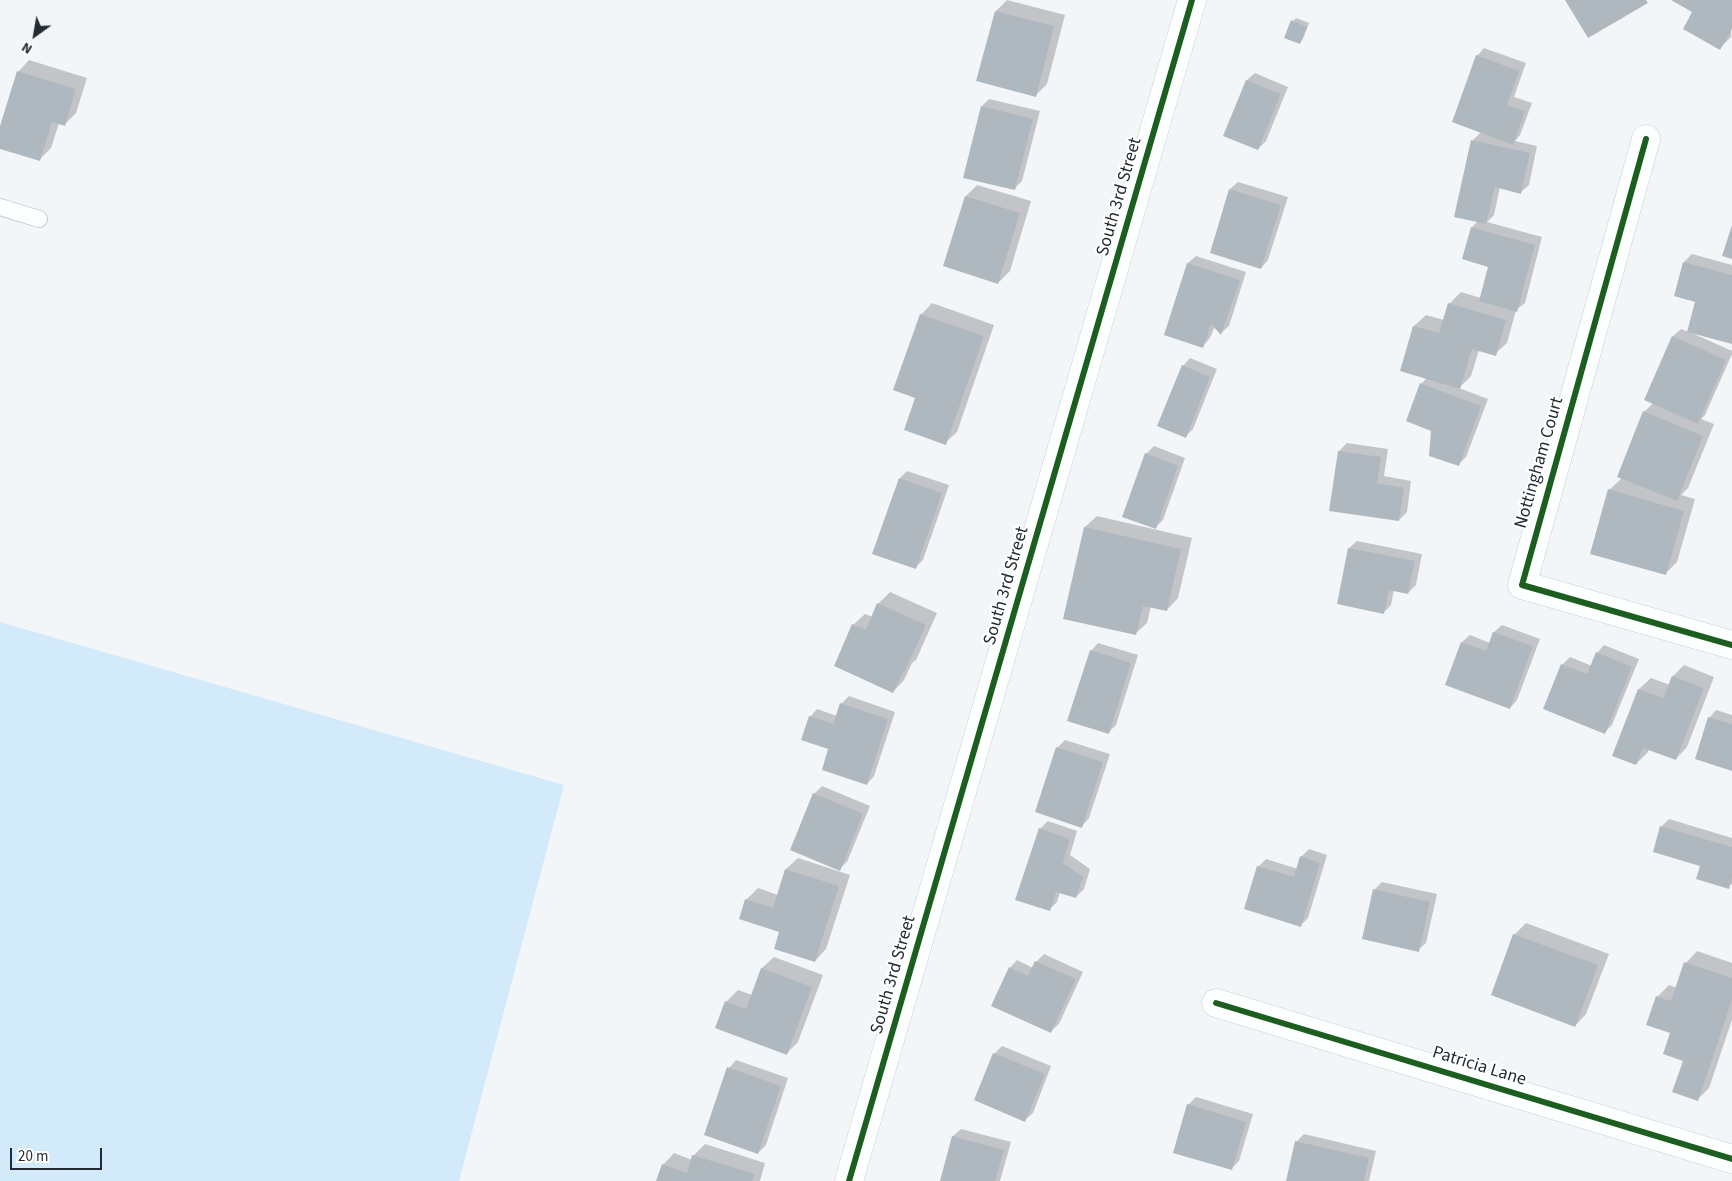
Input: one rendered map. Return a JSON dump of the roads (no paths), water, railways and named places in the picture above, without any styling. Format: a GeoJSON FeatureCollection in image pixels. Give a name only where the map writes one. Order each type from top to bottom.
{"type":"FeatureCollection","features":[{"type":"Feature","properties":{"kind":"street","name":"South 3rd Street"},"geometry":{"type":"LineString","coordinates":[[849,1181],[1192,0]]}},
{"type":"Feature","properties":{"kind":"street","name":"Nottingham Court"},"geometry":{"type":"LineString","coordinates":[[1646,139],[1522,584],[1732,644]]}},
{"type":"Feature","properties":{"kind":"street","name":"Patricia Lane"},"geometry":{"type":"LineString","coordinates":[[1216,1003],[1732,1158]]}},
{"type":"Feature","properties":{"kind":"lane"},"geometry":{"type":"LineString","coordinates":[[0,207],[39,219]]}}]}
